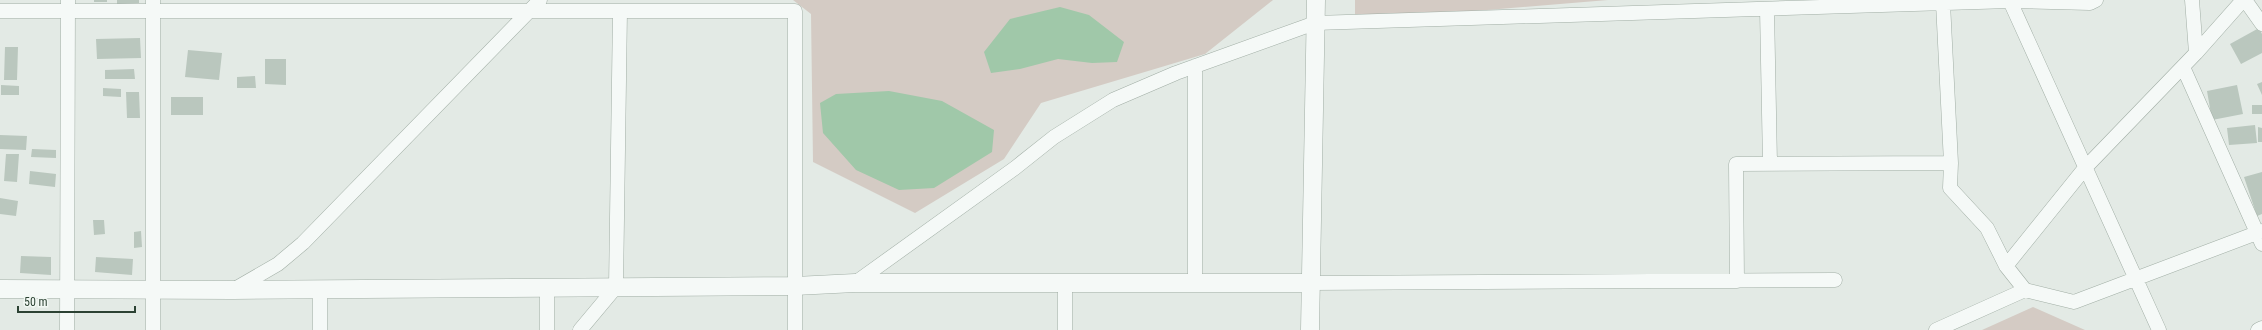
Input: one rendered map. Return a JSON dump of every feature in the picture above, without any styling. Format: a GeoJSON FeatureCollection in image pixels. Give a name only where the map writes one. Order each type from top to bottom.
{"type":"FeatureCollection","features":[{"type":"Feature","properties":{"kind":"street"},"geometry":{"type":"LineString","coordinates":[[233,290],[278,264],[303,243],[540,0]]}},
{"type":"Feature","properties":{"kind":"street"},"geometry":{"type":"LineString","coordinates":[[1310,330],[1316,0]]}},
{"type":"Feature","properties":{"kind":"street"},"geometry":{"type":"LineString","coordinates":[[855,284],[1015,168],[1054,137],[1113,100],[1195,66],[1315,23],[1767,9],[1912,2],[1943,3],[2010,1],[2090,3],[2096,0]]}},
{"type":"Feature","properties":{"kind":"street"},"geometry":{"type":"LineString","coordinates":[[2192,0],[2196,53]]}},
{"type":"Feature","properties":{"kind":"street"},"geometry":{"type":"LineString","coordinates":[[2006,266],[2086,168],[2183,67],[2244,0],[2262,24]]}},
{"type":"Feature","properties":{"kind":"street"},"geometry":{"type":"LineString","coordinates":[[2010,1],[2159,330]]}},
{"type":"Feature","properties":{"kind":"street"},"geometry":{"type":"LineString","coordinates":[[1943,3],[1951,163],[1950,188],[1987,228],[2006,266],[2025,290],[2074,302],[2260,236],[2183,67]]}},
{"type":"Feature","properties":{"kind":"street"},"geometry":{"type":"LineString","coordinates":[[67,330],[68,5]]}},
{"type":"Feature","properties":{"kind":"street"},"geometry":{"type":"LineString","coordinates":[[0,11],[68,5],[307,5],[528,11],[795,11],[795,330]]}},
{"type":"Feature","properties":{"kind":"street"},"geometry":{"type":"LineString","coordinates":[[152,330],[153,5]]}},
{"type":"Feature","properties":{"kind":"street"},"geometry":{"type":"LineString","coordinates":[[1767,9],[1770,164]]}},
{"type":"Feature","properties":{"kind":"street"},"geometry":{"type":"LineString","coordinates":[[580,330],[616,287],[620,11]]}},
{"type":"Feature","properties":{"kind":"street"},"geometry":{"type":"LineString","coordinates":[[1195,66],[1195,284]]}},
{"type":"Feature","properties":{"kind":"street"},"geometry":{"type":"LineString","coordinates":[[1737,281],[1736,164],[1951,163]]}},
{"type":"Feature","properties":{"kind":"street"},"geometry":{"type":"LineString","coordinates":[[0,289],[233,290],[796,286],[855,284],[1065,285],[1835,280]]}},
{"type":"Feature","properties":{"kind":"street"},"geometry":{"type":"LineString","coordinates":[[1065,285],[1065,330]]}},
{"type":"Feature","properties":{"kind":"street"},"geometry":{"type":"LineString","coordinates":[[547,288],[547,330]]}},
{"type":"Feature","properties":{"kind":"street"},"geometry":{"type":"LineString","coordinates":[[320,289],[320,330]]}},
{"type":"Feature","properties":{"kind":"street"},"geometry":{"type":"LineString","coordinates":[[1936,330],[2025,290]]}},
{"type":"Feature","properties":{"kind":"street"},"geometry":{"type":"LineString","coordinates":[[2258,330],[2262,328]]}},
{"type":"Feature","properties":{"kind":"shaded area"},"geometry":{"type":"Polygon","coordinates":[[[793,0],[1273,0],[1205,54],[1041,103],[1004,159],[915,213],[813,162],[811,14],[793,0]]]}},
{"type":"Feature","properties":{"kind":"shaded area"},"geometry":{"type":"Polygon","coordinates":[[[1355,0],[1608,0],[1355,21],[1355,0]]]}},
{"type":"Feature","properties":{"kind":"shaded area"},"geometry":{"type":"Polygon","coordinates":[[[1060,7],[1089,15],[1124,42],[1117,62],[1092,63],[1058,59],[1020,69],[991,73],[984,52],[1010,19],[1060,7]]]}},
{"type":"Feature","properties":{"kind":"shaded area"},"geometry":{"type":"Polygon","coordinates":[[[889,91],[942,101],[994,130],[992,152],[934,188],[899,190],[856,170],[823,133],[820,103],[836,94],[889,91]]]}},
{"type":"Feature","properties":{"kind":"shaded area"},"geometry":{"type":"Polygon","coordinates":[[[2033,307],[2085,330],[1982,330],[2033,307]]]}},
{"type":"Feature","properties":{"kind":"building"},"geometry":{"type":"Polygon","coordinates":[[[94,0],[107,0],[107,2],[94,2],[94,0]]]}},
{"type":"Feature","properties":{"kind":"building"},"geometry":{"type":"Polygon","coordinates":[[[117,0],[139,0],[139,3],[117,4],[117,0]]]}},
{"type":"Feature","properties":{"kind":"building"},"geometry":{"type":"Polygon","coordinates":[[[2259,28],[2262,34],[2262,53],[2241,64],[2230,44],[2259,28]]]}},
{"type":"Feature","properties":{"kind":"building"},"geometry":{"type":"Polygon","coordinates":[[[140,38],[141,58],[97,59],[96,39],[140,38]]]}},
{"type":"Feature","properties":{"kind":"building"},"geometry":{"type":"Polygon","coordinates":[[[5,47],[18,47],[17,80],[4,80],[5,47]]]}},
{"type":"Feature","properties":{"kind":"building"},"geometry":{"type":"Polygon","coordinates":[[[188,50],[222,53],[219,80],[185,77],[188,50]]]}},
{"type":"Feature","properties":{"kind":"building"},"geometry":{"type":"Polygon","coordinates":[[[265,59],[286,59],[286,85],[265,84],[265,59]]]}},
{"type":"Feature","properties":{"kind":"building"},"geometry":{"type":"Polygon","coordinates":[[[134,69],[135,79],[105,79],[105,70],[134,69]]]}},
{"type":"Feature","properties":{"kind":"building"},"geometry":{"type":"Polygon","coordinates":[[[255,76],[256,88],[237,88],[237,77],[255,76]]]}},
{"type":"Feature","properties":{"kind":"building"},"geometry":{"type":"Polygon","coordinates":[[[2262,82],[2262,95],[2257,84],[2262,82]]]}},
{"type":"Feature","properties":{"kind":"building"},"geometry":{"type":"Polygon","coordinates":[[[1,85],[19,86],[19,95],[1,95],[1,85]]]}},
{"type":"Feature","properties":{"kind":"building"},"geometry":{"type":"Polygon","coordinates":[[[2237,85],[2243,114],[2212,120],[2207,91],[2237,85]]]}},
{"type":"Feature","properties":{"kind":"building"},"geometry":{"type":"Polygon","coordinates":[[[103,88],[121,89],[121,97],[103,96],[103,88]]]}},
{"type":"Feature","properties":{"kind":"building"},"geometry":{"type":"Polygon","coordinates":[[[126,92],[139,92],[140,118],[127,118],[126,92]]]}},
{"type":"Feature","properties":{"kind":"building"},"geometry":{"type":"Polygon","coordinates":[[[171,97],[203,97],[203,115],[171,115],[171,97]]]}},
{"type":"Feature","properties":{"kind":"building"},"geometry":{"type":"Polygon","coordinates":[[[2252,105],[2262,105],[2262,114],[2252,114],[2252,105]]]}},
{"type":"Feature","properties":{"kind":"building"},"geometry":{"type":"Polygon","coordinates":[[[2255,125],[2257,143],[2229,145],[2227,128],[2255,125]]]}},
{"type":"Feature","properties":{"kind":"building"},"geometry":{"type":"Polygon","coordinates":[[[2258,127],[2262,128],[2262,142],[2258,142],[2258,127]]]}},
{"type":"Feature","properties":{"kind":"building"},"geometry":{"type":"Polygon","coordinates":[[[0,135],[27,136],[26,150],[0,149],[0,135]]]}},
{"type":"Feature","properties":{"kind":"building"},"geometry":{"type":"Polygon","coordinates":[[[32,149],[56,150],[56,158],[31,157],[32,149]]]}},
{"type":"Feature","properties":{"kind":"building"},"geometry":{"type":"Polygon","coordinates":[[[6,154],[19,154],[17,182],[4,181],[6,154]]]}},
{"type":"Feature","properties":{"kind":"building"},"geometry":{"type":"Polygon","coordinates":[[[30,171],[56,174],[55,187],[29,184],[30,171]]]}},
{"type":"Feature","properties":{"kind":"building"},"geometry":{"type":"Polygon","coordinates":[[[2262,172],[2262,214],[2257,216],[2244,177],[2262,172]]]}},
{"type":"Feature","properties":{"kind":"building"},"geometry":{"type":"Polygon","coordinates":[[[0,198],[18,201],[16,216],[0,214],[0,198]]]}},
{"type":"Feature","properties":{"kind":"building"},"geometry":{"type":"Polygon","coordinates":[[[93,220],[104,220],[105,234],[94,235],[93,220]]]}},
{"type":"Feature","properties":{"kind":"building"},"geometry":{"type":"Polygon","coordinates":[[[141,231],[142,247],[134,248],[134,232],[141,231]]]}},
{"type":"Feature","properties":{"kind":"building"},"geometry":{"type":"Polygon","coordinates":[[[21,256],[51,257],[51,275],[20,273],[21,256]]]}},
{"type":"Feature","properties":{"kind":"building"},"geometry":{"type":"Polygon","coordinates":[[[96,257],[133,259],[132,275],[95,272],[96,257]]]}}]}
